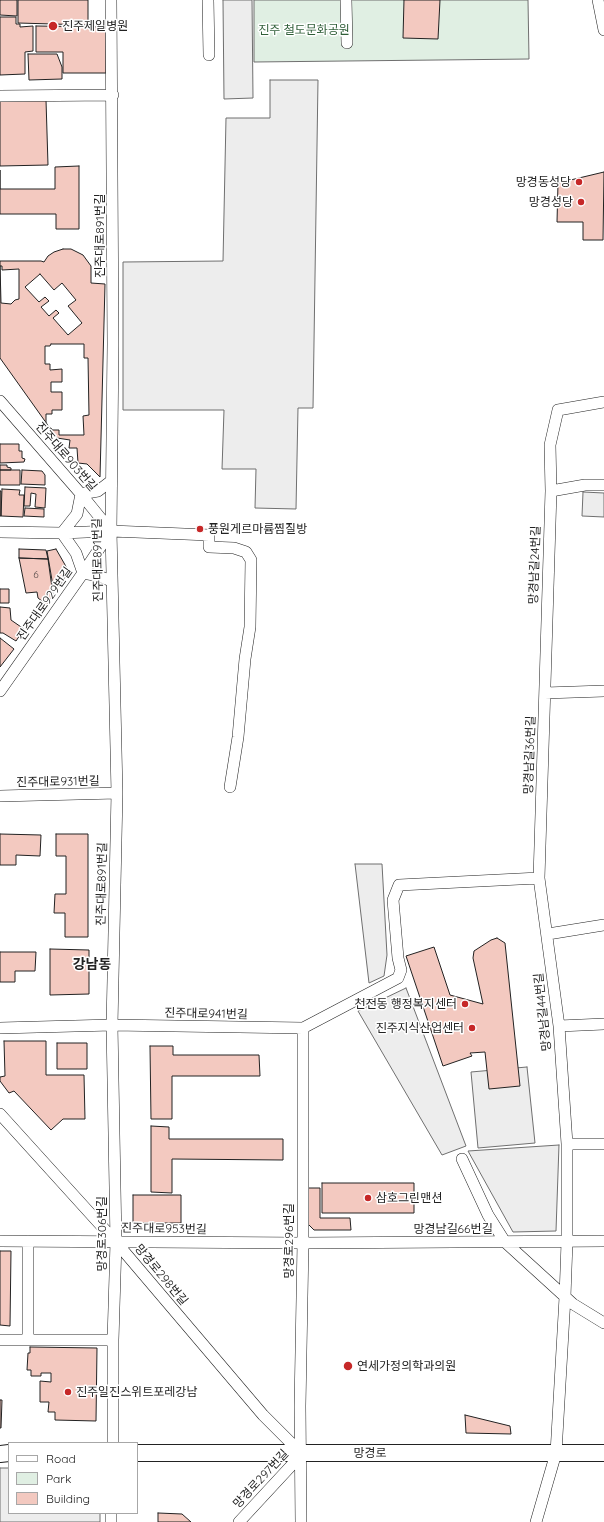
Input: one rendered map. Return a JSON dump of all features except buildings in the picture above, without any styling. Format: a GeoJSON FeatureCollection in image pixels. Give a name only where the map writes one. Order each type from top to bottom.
{"type":"FeatureCollection","features":[{"type":"Feature","properties":{"kind":"street","name":"진주대로891번길"},"geometry":{"type":"LineString","coordinates":[[111,0],[113,344],[111,581],[117,793],[112,1025]]}},
{"type":"Feature","properties":{"kind":"street"},"geometry":{"type":"LineString","coordinates":[[208,0],[209,55]]}},
{"type":"Feature","properties":{"kind":"street"},"geometry":{"type":"LineString","coordinates":[[346,0],[347,43]]}},
{"type":"Feature","properties":{"kind":"street"},"geometry":{"type":"LineString","coordinates":[[598,0],[604,30]]}},
{"type":"Feature","properties":{"kind":"street"},"geometry":{"type":"LineString","coordinates":[[0,96],[112,95]]}},
{"type":"Feature","properties":{"kind":"street","name":"진주대로903번길"},"geometry":{"type":"LineString","coordinates":[[0,401],[81,494],[111,531]]}},
{"type":"Feature","properties":{"kind":"street","name":"망경남길24번길"},"geometry":{"type":"LineString","coordinates":[[545,693],[550,445],[558,410],[604,402]]}},
{"type":"Feature","properties":{"kind":"street"},"geometry":{"type":"LineString","coordinates":[[62,533],[77,514],[81,494],[98,491],[111,481]]}},
{"type":"Feature","properties":{"kind":"street"},"geometry":{"type":"LineString","coordinates":[[550,491],[585,485],[604,485]]}},
{"type":"Feature","properties":{"kind":"street"},"geometry":{"type":"LineString","coordinates":[[0,532],[62,533],[111,531],[209,535],[209,547],[234,548],[246,552],[252,560],[250,627],[245,659],[238,737],[230,787]]}},
{"type":"Feature","properties":{"kind":"street","name":"진주대로929번길"},"geometry":{"type":"LineString","coordinates":[[0,691],[83,574],[111,531]]}},
{"type":"Feature","properties":{"kind":"street"},"geometry":{"type":"LineString","coordinates":[[62,533],[76,553],[83,574],[98,576],[111,581]]}},
{"type":"Feature","properties":{"kind":"street"},"geometry":{"type":"LineString","coordinates":[[545,693],[604,691]]}},
{"type":"Feature","properties":{"kind":"street","name":"망경남길36번길"},"geometry":{"type":"LineString","coordinates":[[545,693],[539,878],[548,934]]}},
{"type":"Feature","properties":{"kind":"street","name":"진주대로931번길"},"geometry":{"type":"LineString","coordinates":[[0,796],[117,793]]}},
{"type":"Feature","properties":{"kind":"street","name":"진주대로941번길"},"geometry":{"type":"LineString","coordinates":[[0,1028],[112,1025],[304,1028],[398,978],[400,970],[396,944],[393,900],[399,885],[539,878]]}},
{"type":"Feature","properties":{"kind":"street"},"geometry":{"type":"LineString","coordinates":[[548,934],[604,925]]}},
{"type":"Feature","properties":{"kind":"street","name":"망경남길44번길"},"geometry":{"type":"LineString","coordinates":[[536,1522],[556,1453],[567,1242],[567,1144],[559,1026],[548,934]]}},
{"type":"Feature","properties":{"kind":"street"},"geometry":{"type":"LineString","coordinates":[[559,1026],[604,1024]]}},
{"type":"Feature","properties":{"kind":"street","name":"망경로306번길"},"geometry":{"type":"LineString","coordinates":[[112,1025],[116,1242],[113,1340],[113,1442]]}},
{"type":"Feature","properties":{"kind":"street","name":"망경로296번길"},"geometry":{"type":"LineString","coordinates":[[302,1522],[300,1406],[303,1243],[304,1028]]}},
{"type":"Feature","properties":{"kind":"street","name":"망경로298번길"},"geometry":{"type":"LineString","coordinates":[[0,1114],[116,1242],[262,1415],[302,1454]]}},
{"type":"Feature","properties":{"kind":"street"},"geometry":{"type":"LineString","coordinates":[[567,1144],[604,1144]]}},
{"type":"Feature","properties":{"kind":"street"},"geometry":{"type":"LineString","coordinates":[[462,1160],[488,1215],[505,1242],[573,1304],[604,1323]]}},
{"type":"Feature","properties":{"kind":"street","name":"망경남길66번길"},"geometry":{"type":"LineString","coordinates":[[303,1243],[604,1241]]}},
{"type":"Feature","properties":{"kind":"street","name":"진주대로953번길"},"geometry":{"type":"LineString","coordinates":[[0,1242],[303,1243]]}},
{"type":"Feature","properties":{"kind":"street"},"geometry":{"type":"LineString","coordinates":[[28,1242],[28,1340]]}},
{"type":"Feature","properties":{"kind":"street"},"geometry":{"type":"LineString","coordinates":[[0,1340],[113,1340]]}},
{"type":"Feature","properties":{"kind":"street","name":"망경로"},"geometry":{"type":"LineString","coordinates":[[138,1453],[604,1453]]}},
{"type":"Feature","properties":{"kind":"street","name":"망경로297번길"},"geometry":{"type":"LineString","coordinates":[[239,1522],[302,1454]]}},
{"type":"Feature","properties":{"kind":"green space","name":"진주 철도문화공원"},"geometry":{"type":"Polygon","coordinates":[[[254,0],[528,0],[529,59],[254,62],[254,0]]]}},
{"type":"Feature","properties":{"kind":"shaded area"},"geometry":{"type":"Polygon","coordinates":[[[223,0],[252,0],[253,98],[224,99],[223,0]]]}},
{"type":"Feature","properties":{"kind":"shaded area"},"geometry":{"type":"Polygon","coordinates":[[[270,80],[318,80],[313,408],[298,408],[296,509],[255,508],[256,469],[222,469],[224,410],[123,410],[123,262],[223,261],[226,118],[270,118],[270,80]]]}},
{"type":"Feature","properties":{"kind":"shaded area"},"geometry":{"type":"Polygon","coordinates":[[[583,492],[604,493],[604,517],[582,516],[583,492]]]}},
{"type":"Feature","properties":{"kind":"shaded area"},"geometry":{"type":"Polygon","coordinates":[[[355,864],[382,864],[387,955],[384,976],[369,983],[355,864]]]}},
{"type":"Feature","properties":{"kind":"shaded area"},"geometry":{"type":"Polygon","coordinates":[[[406,988],[466,1146],[442,1155],[358,1011],[406,988]]]}},
{"type":"Feature","properties":{"kind":"shaded area"},"geometry":{"type":"Polygon","coordinates":[[[527,1067],[535,1143],[478,1148],[471,1072],[527,1067]]]}},
{"type":"Feature","properties":{"kind":"shaded area"},"geometry":{"type":"Polygon","coordinates":[[[559,1145],[556,1231],[513,1232],[468,1151],[559,1145]]]}},
{"type":"Feature","properties":{"kind":"shaded area"},"geometry":{"type":"Polygon","coordinates":[[[0,1468],[8,1468],[8,1514],[100,1514],[100,1522],[0,1522],[0,1468]]]}},
{"type":"Feature","properties":{"kind":"place","name":"진주제일병원"},"geometry":{"type":"Point","coordinates":[53,26]}},
{"type":"Feature","properties":{"kind":"place","name":"망경동성당"},"geometry":{"type":"Point","coordinates":[579,182]}},
{"type":"Feature","properties":{"kind":"place","name":"망경성당"},"geometry":{"type":"Point","coordinates":[581,202]}},
{"type":"Feature","properties":{"kind":"place","name":"풍원게르마륨찜질방"},"geometry":{"type":"Point","coordinates":[200,529]}},
{"type":"Feature","properties":{"kind":"place","name":"천전동 행정복지센터"},"geometry":{"type":"Point","coordinates":[465,1004]}},
{"type":"Feature","properties":{"kind":"place","name":"진주지식산업센터"},"geometry":{"type":"Point","coordinates":[472,1028]}},
{"type":"Feature","properties":{"kind":"place","name":"삼호그린맨션"},"geometry":{"type":"Point","coordinates":[368,1198]}},
{"type":"Feature","properties":{"kind":"place","name":"연세가정의학과의원"},"geometry":{"type":"Point","coordinates":[348,1366]}},
{"type":"Feature","properties":{"kind":"place","name":"진주일진스위트포레강남"},"geometry":{"type":"Point","coordinates":[68,1392]}},
{"type":"Feature","properties":{"kind":"district","name":"강남동"},"geometry":{"type":"Point","coordinates":[92,965]}}]}
